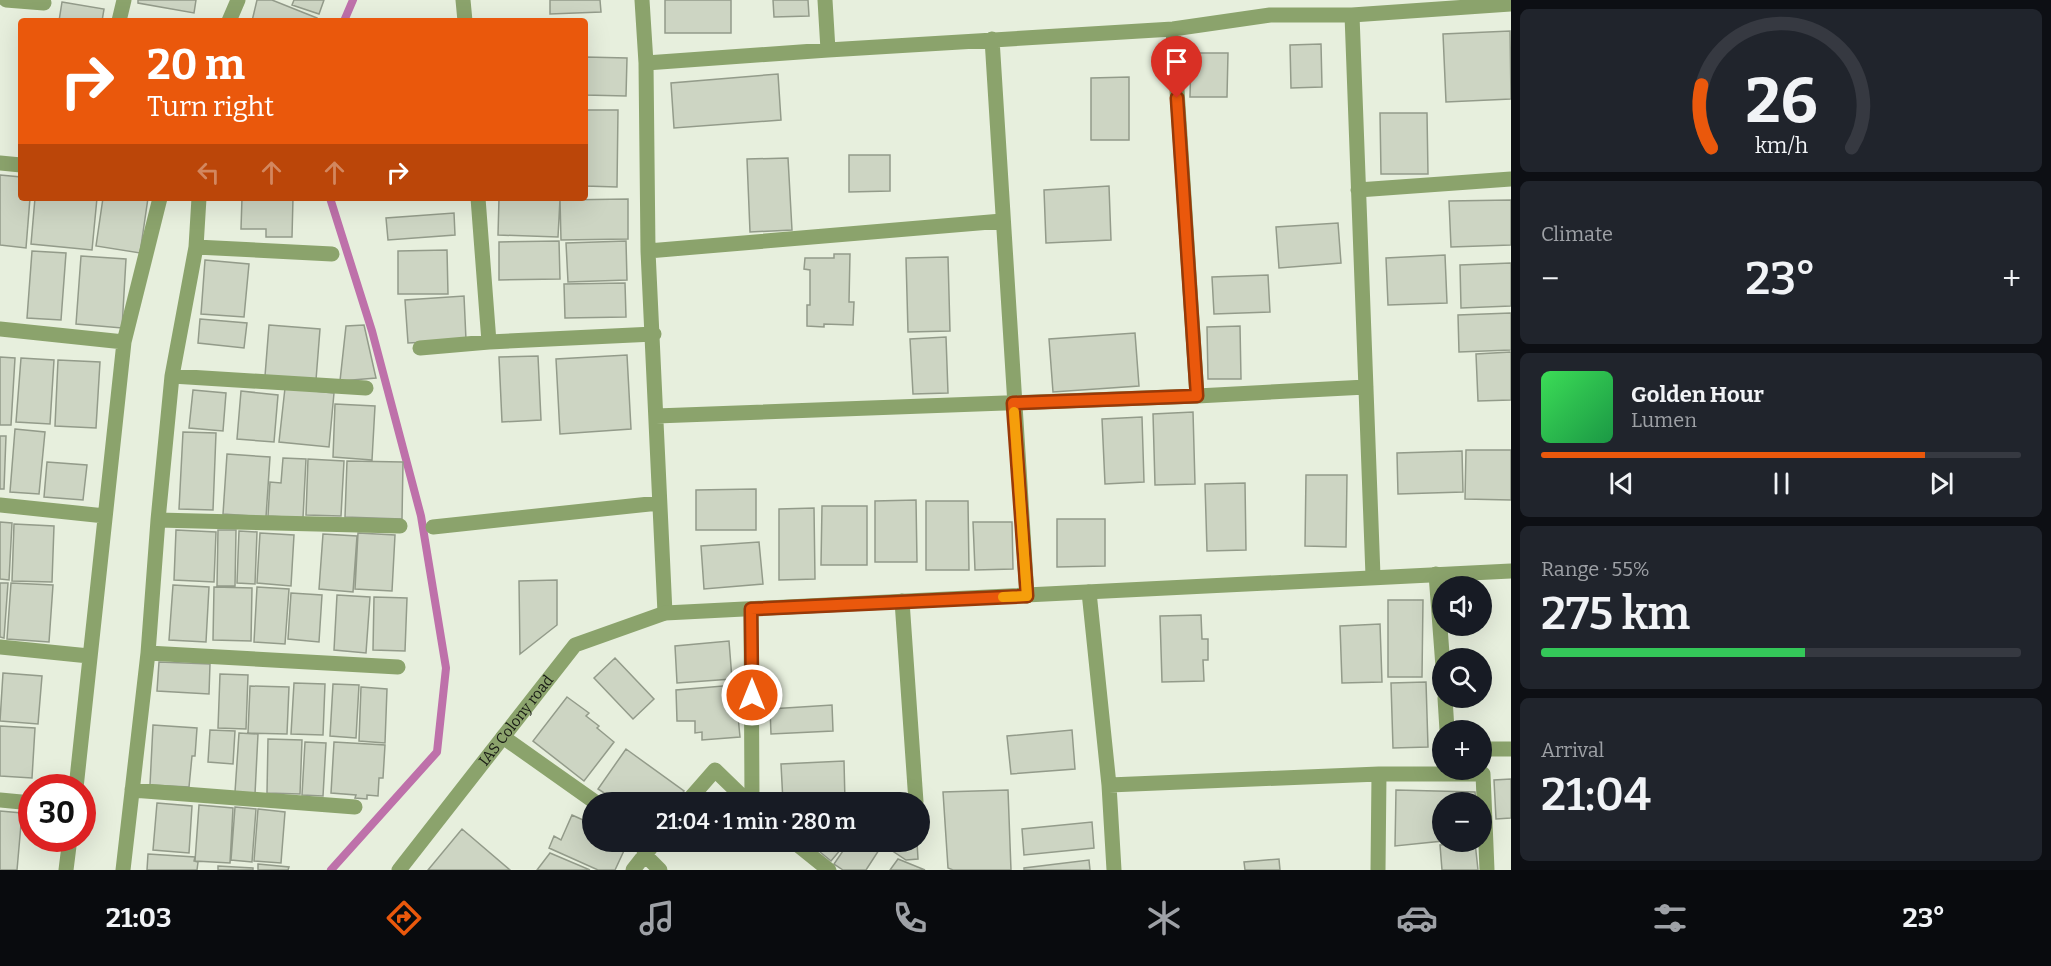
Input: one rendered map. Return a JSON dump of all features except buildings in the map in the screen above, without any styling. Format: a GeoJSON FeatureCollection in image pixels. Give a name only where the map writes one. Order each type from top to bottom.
{"type":"FeatureCollection","features":[{"type":"Feature","properties":{"kind":"street"},"geometry":{"type":"LineString","coordinates":[[6,0],[44,3]]}},
{"type":"Feature","properties":{"kind":"street"},"geometry":{"type":"LineString","coordinates":[[120,18],[124,0]]}},
{"type":"Feature","properties":{"kind":"street"},"geometry":{"type":"LineString","coordinates":[[230,18],[238,0]]}},
{"type":"Feature","properties":{"kind":"street"},"geometry":{"type":"LineString","coordinates":[[464,0],[465,18]]}},
{"type":"Feature","properties":{"kind":"street"},"geometry":{"type":"LineString","coordinates":[[642,0],[646,63],[648,251],[654,334],[665,613]]}},
{"type":"Feature","properties":{"kind":"street"},"geometry":{"type":"LineString","coordinates":[[825,0],[828,50]]}},
{"type":"Feature","properties":{"kind":"street"},"geometry":{"type":"LineString","coordinates":[[646,63],[1173,29],[1270,8],[1352,15],[1434,5],[1511,4]]}},
{"type":"Feature","properties":{"kind":"street"},"geometry":{"type":"LineString","coordinates":[[1352,15],[1373,576]]}},
{"type":"Feature","properties":{"kind":"street"},"geometry":{"type":"LineString","coordinates":[[1173,29],[1197,396]]}},
{"type":"Feature","properties":{"kind":"street"},"geometry":{"type":"LineString","coordinates":[[992,39],[1013,403],[1027,596]]}},
{"type":"Feature","properties":{"kind":"street"},"geometry":{"type":"LineString","coordinates":[[0,163],[18,165]]}},
{"type":"Feature","properties":{"kind":"street"},"geometry":{"type":"LineString","coordinates":[[1358,190],[1511,179]]}},
{"type":"Feature","properties":{"kind":"street"},"geometry":{"type":"LineString","coordinates":[[77,774],[124,342],[159,201]]}},
{"type":"Feature","properties":{"kind":"street"},"geometry":{"type":"LineString","coordinates":[[123,870],[148,653],[172,376],[196,247],[199,201]]}},
{"type":"Feature","properties":{"kind":"street"},"geometry":{"type":"LineString","coordinates":[[478,201],[489,342]]}},
{"type":"Feature","properties":{"kind":"street"},"geometry":{"type":"LineString","coordinates":[[648,251],[1002,221]]}},
{"type":"Feature","properties":{"kind":"street"},"geometry":{"type":"LineString","coordinates":[[196,247],[332,254]]}},
{"type":"Feature","properties":{"kind":"street"},"geometry":{"type":"LineString","coordinates":[[0,329],[124,342]]}},
{"type":"Feature","properties":{"kind":"street"},"geometry":{"type":"LineString","coordinates":[[420,348],[489,342],[654,334]]}},
{"type":"Feature","properties":{"kind":"street"},"geometry":{"type":"LineString","coordinates":[[172,376],[366,388]]}},
{"type":"Feature","properties":{"kind":"street"},"geometry":{"type":"LineString","coordinates":[[656,416],[1197,396],[1366,387]]}},
{"type":"Feature","properties":{"kind":"street"},"geometry":{"type":"LineString","coordinates":[[434,527],[659,503]]}},
{"type":"Feature","properties":{"kind":"street"},"geometry":{"type":"LineString","coordinates":[[0,505],[105,516]]}},
{"type":"Feature","properties":{"kind":"street"},"geometry":{"type":"LineString","coordinates":[[158,520],[400,526]]}},
{"type":"Feature","properties":{"kind":"street","name":"IAS Colony road"},"geometry":{"type":"LineString","coordinates":[[399,870],[575,645],[665,613],[1027,596],[1373,576],[1511,571]]}},
{"type":"Feature","properties":{"kind":"street"},"geometry":{"type":"LineString","coordinates":[[1437,574],[1442,648]]}},
{"type":"Feature","properties":{"kind":"street"},"geometry":{"type":"LineString","coordinates":[[1089,592],[1109,785],[1114,870]]}},
{"type":"Feature","properties":{"kind":"street"},"geometry":{"type":"LineString","coordinates":[[902,601],[915,792]]}},
{"type":"Feature","properties":{"kind":"street"},"geometry":{"type":"LineString","coordinates":[[750,792],[751,609]]}},
{"type":"Feature","properties":{"kind":"street"},"geometry":{"type":"LineString","coordinates":[[0,647],[89,656]]}},
{"type":"Feature","properties":{"kind":"street"},"geometry":{"type":"LineString","coordinates":[[148,653],[398,667]]}},
{"type":"Feature","properties":{"kind":"street"},"geometry":{"type":"LineString","coordinates":[[503,737],[582,793]]}},
{"type":"Feature","properties":{"kind":"street"},"geometry":{"type":"LineString","coordinates":[[1492,749],[1511,748]]}},
{"type":"Feature","properties":{"kind":"street"},"geometry":{"type":"LineString","coordinates":[[695,792],[714,770],[739,792]]}},
{"type":"Feature","properties":{"kind":"street"},"geometry":{"type":"LineString","coordinates":[[1109,785],[1432,773]]}},
{"type":"Feature","properties":{"kind":"street"},"geometry":{"type":"LineString","coordinates":[[1378,870],[1379,774]]}},
{"type":"Feature","properties":{"kind":"street"},"geometry":{"type":"LineString","coordinates":[[1481,780],[1487,870]]}},
{"type":"Feature","properties":{"kind":"street"},"geometry":{"type":"LineString","coordinates":[[132,790],[355,807]]}},
{"type":"Feature","properties":{"kind":"street"},"geometry":{"type":"LineString","coordinates":[[0,800],[18,802]]}},
{"type":"Feature","properties":{"kind":"street"},"geometry":{"type":"LineString","coordinates":[[66,870],[68,852]]}},
{"type":"Feature","properties":{"kind":"street"},"geometry":{"type":"LineString","coordinates":[[633,870],[645,852]]}},
{"type":"Feature","properties":{"kind":"street"},"geometry":{"type":"LineString","coordinates":[[653,852],[660,870]]}},
{"type":"Feature","properties":{"kind":"street"},"geometry":{"type":"LineString","coordinates":[[806,852],[829,870]]}},
{"type":"Feature","properties":{"kind":"waterway"},"geometry":{"type":"LineString","coordinates":[[345,18],[353,0]]}},
{"type":"Feature","properties":{"kind":"waterway"},"geometry":{"type":"LineString","coordinates":[[331,201],[372,331],[421,516],[446,668],[437,752],[331,870]]}},
{"type":"Feature","properties":{"kind":"slow traffic"},"geometry":{"type":"LineString","coordinates":[[1003,597],[1027,596],[1014,412]]}},
{"type":"Feature","properties":{"kind":"route"},"geometry":{"type":"LineString","coordinates":[[752,695],[751,609],[1027,596],[1013,403],[1197,396],[1177,98]]}}]}
